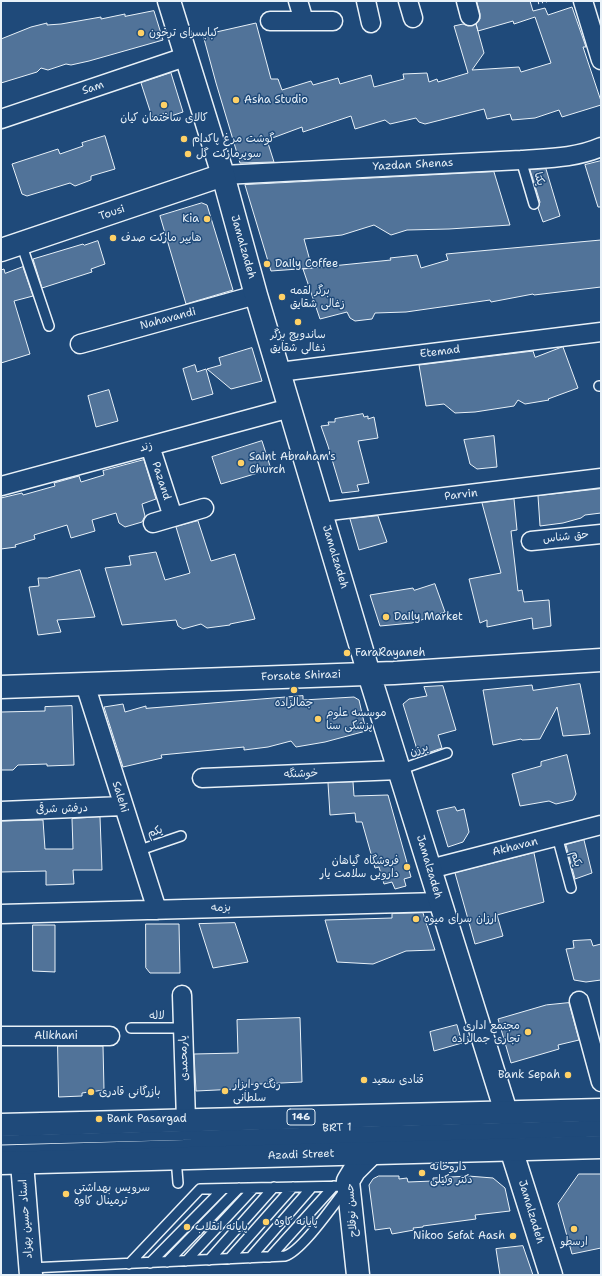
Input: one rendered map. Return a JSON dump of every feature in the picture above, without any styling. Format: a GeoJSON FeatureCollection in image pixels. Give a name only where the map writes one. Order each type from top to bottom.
{"type":"FeatureCollection","features":[{"type":"Feature","properties":{"kind":"main road","name":"Jamalzadeh"},"geometry":{"type":"LineString","coordinates":[[169,1],[185,57],[223,175],[256,295],[369,674],[506,1112]]}},
{"type":"Feature","properties":{"kind":"main road","name":"Tousi"},"geometry":{"type":"LineString","coordinates":[[1,250],[223,175]]}},
{"type":"Feature","properties":{"kind":"main road","name":"Forsate Shirazi"},"geometry":{"type":"LineString","coordinates":[[1,687],[369,674],[601,660]]}},
{"type":"Feature","properties":{"kind":"main road","name":"146"},"geometry":{"type":"LineString","coordinates":[[1,1125],[601,1110]]}},
{"type":"Feature","properties":{"kind":"main road","name":"Azadi Street"},"geometry":{"type":"LineString","coordinates":[[12,1163],[601,1147]]}},
{"type":"Feature","properties":{"kind":"main road","name":"Jamalzadeh"},"geometry":{"type":"LineString","coordinates":[[511,1149],[551,1275]]}},
{"type":"Feature","properties":{"kind":"main road","name":"حسن نوفلاح"},"geometry":{"type":"LineString","coordinates":[[358,1275],[341,1186],[348,1181],[352,1173],[372,1153]]}},
{"type":"Feature","properties":{"kind":"main road","name":"استاد حسین بهزاد"},"geometry":{"type":"LineString","coordinates":[[12,1163],[30,1272]]}},
{"type":"Feature","properties":{"kind":"street"},"geometry":{"type":"LineString","coordinates":[[298,1],[304,21]]}},
{"type":"Feature","properties":{"kind":"street"},"geometry":{"type":"LineString","coordinates":[[366,1],[371,23]]}},
{"type":"Feature","properties":{"kind":"street"},"geometry":{"type":"LineString","coordinates":[[583,1],[601,60]]}},
{"type":"Feature","properties":{"kind":"street"},"geometry":{"type":"LineString","coordinates":[[270,21],[333,21]]}},
{"type":"Feature","properties":{"kind":"street","name":"Sam"},"geometry":{"type":"LineString","coordinates":[[1,119],[185,57]]}},
{"type":"Feature","properties":{"kind":"street","name":"Yazdan Shenas"},"geometry":{"type":"LineString","coordinates":[[223,175],[521,160],[570,156],[582,154],[601,147]]}},
{"type":"Feature","properties":{"kind":"street","name":"Nahavandi"},"geometry":{"type":"LineString","coordinates":[[80,344],[256,295]]}},
{"type":"Feature","properties":{"kind":"street","name":"Etemad"},"geometry":{"type":"LineString","coordinates":[[280,372],[601,332]]}},
{"type":"Feature","properties":{"kind":"street","name":"زند"},"geometry":{"type":"LineString","coordinates":[[1,486],[290,408]]}},
{"type":"Feature","properties":{"kind":"street","name":"Pazand"},"geometry":{"type":"LineString","coordinates":[[150,446],[173,517]]}},
{"type":"Feature","properties":{"kind":"street","name":"Parvin"},"geometry":{"type":"LineString","coordinates":[[321,512],[601,478]]}},
{"type":"Feature","properties":{"kind":"street"},"geometry":{"type":"LineString","coordinates":[[153,523],[204,508]]}},
{"type":"Feature","properties":{"kind":"street","name":"حق شناس"},"geometry":{"type":"LineString","coordinates":[[531,541],[601,534]]}},
{"type":"Feature","properties":{"kind":"street","name":"Salehi"},"geometry":{"type":"LineString","coordinates":[[86,684],[123,806],[157,910]]}},
{"type":"Feature","properties":{"kind":"street","name":"خوشنگه"},"geometry":{"type":"LineString","coordinates":[[202,778],[399,770]]}},
{"type":"Feature","properties":{"kind":"street","name":"درفش شرقی"},"geometry":{"type":"LineString","coordinates":[[1,811],[123,806]]}},
{"type":"Feature","properties":{"kind":"street","name":"Akhavan"},"geometry":{"type":"LineString","coordinates":[[430,869],[601,825]]}},
{"type":"Feature","properties":{"kind":"street","name":"بزمه"},"geometry":{"type":"LineString","coordinates":[[1,914],[440,902]]}},
{"type":"Feature","properties":{"kind":"street","name":"یارمحمدی"},"geometry":{"type":"LineString","coordinates":[[182,995],[186,1120]]}},
{"type":"Feature","properties":{"kind":"street"},"geometry":{"type":"LineString","coordinates":[[579,1001],[601,1082]]}},
{"type":"Feature","properties":{"kind":"street","name":"Alikhani"},"geometry":{"type":"LineString","coordinates":[[1,1036],[110,1036]]}},
{"type":"Feature","properties":{"kind":"lane","name":"یکتا"},"geometry":{"type":"LineString","coordinates":[[521,160],[534,204]]}},
{"type":"Feature","properties":{"kind":"lane"},"geometry":{"type":"LineString","coordinates":[[21,243],[49,326]]}},
{"type":"Feature","properties":{"kind":"lane","name":"برزن"},"geometry":{"type":"LineString","coordinates":[[399,770],[447,753]]}},
{"type":"Feature","properties":{"kind":"lane","name":"یکم"},"geometry":{"type":"LineString","coordinates":[[138,851],[181,836]]}},
{"type":"Feature","properties":{"kind":"lane","name":"یکم"},"geometry":{"type":"LineString","coordinates":[[557,836],[571,888]]}},
{"type":"Feature","properties":{"kind":"lane","name":"لاله"},"geometry":{"type":"LineString","coordinates":[[131,1028],[183,1028]]}},
{"type":"Feature","properties":{"kind":"lane","name":"BRT 1"},"geometry":{"type":"LineString","coordinates":[[1,1140],[601,1125]]}},
{"type":"Feature","properties":{"kind":"lane","name":"BRT 1"},"geometry":{"type":"LineString","coordinates":[[1,1150],[601,1132]]}},
{"type":"Feature","properties":{"kind":"lane"},"geometry":{"type":"LineString","coordinates":[[176,1158],[178,1183]]}},
{"type":"Feature","properties":{"kind":"lane"},"geometry":{"type":"LineString","coordinates":[[129,1264],[200,1189],[341,1186]]}},
{"type":"Feature","properties":{"kind":"lane"},"geometry":{"type":"LineString","coordinates":[[30,1272],[129,1264],[270,1257],[291,1254],[300,1246],[341,1186]]}},
{"type":"Feature","properties":{"kind":"lane"},"geometry":{"type":"LineString","coordinates":[[270,1257],[341,1186]]}},
{"type":"Feature","properties":{"kind":"lane"},"geometry":{"type":"LineString","coordinates":[[229,1259],[293,1187]]}},
{"type":"Feature","properties":{"kind":"lane"},"geometry":{"type":"LineString","coordinates":[[250,1258],[312,1187]]}},
{"type":"Feature","properties":{"kind":"lane"},"geometry":{"type":"LineString","coordinates":[[150,1263],[223,1188]]}},
{"type":"Feature","properties":{"kind":"lane"},"geometry":{"type":"LineString","coordinates":[[166,1262],[239,1188]]}},
{"type":"Feature","properties":{"kind":"lane"},"geometry":{"type":"LineString","coordinates":[[186,1261],[254,1188]]}},
{"type":"Feature","properties":{"kind":"lane"},"geometry":{"type":"LineString","coordinates":[[209,1260],[274,1188]]}},
{"type":"Feature","properties":{"kind":"path"},"geometry":{"type":"LineString","coordinates":[[538,4],[547,1]]}},
{"type":"Feature","properties":{"kind":"building"},"geometry":{"type":"Polygon","coordinates":[[[477,1],[530,1],[533,11],[545,8],[548,15],[572,7],[586,47],[583,47],[601,105],[562,117],[559,110],[535,118],[512,120],[510,114],[487,119],[484,109],[425,124],[419,122],[416,118],[390,124],[385,120],[355,129],[351,116],[303,132],[302,127],[267,140],[274,162],[240,163],[203,35],[256,23],[271,79],[278,79],[282,90],[311,81],[313,85],[338,78],[340,84],[371,75],[374,87],[404,79],[403,74],[427,73],[429,82],[437,79],[438,82],[468,73],[454,26],[463,24],[468,26],[476,24],[480,19],[477,1]],[[535,17],[514,24],[513,21],[478,31],[476,24],[484,53],[472,70],[519,67],[521,72],[551,63],[535,17]]]}},
{"type":"Feature","properties":{"kind":"building"},"geometry":{"type":"Polygon","coordinates":[[[154,11],[163,40],[89,61],[71,65],[66,64],[48,70],[41,68],[37,72],[1,83],[1,39],[31,27],[47,23],[47,25],[61,24],[101,17],[101,19],[125,14],[125,16],[154,11]]]}},
{"type":"Feature","properties":{"kind":"building"},"geometry":{"type":"Polygon","coordinates":[[[171,73],[183,112],[168,117],[167,113],[152,117],[141,83],[171,73]]]}},
{"type":"Feature","properties":{"kind":"building"},"geometry":{"type":"Polygon","coordinates":[[[105,136],[115,169],[91,176],[91,180],[75,186],[70,183],[27,196],[22,194],[12,164],[58,149],[60,154],[83,146],[82,143],[105,136]]]}},
{"type":"Feature","properties":{"kind":"building"},"geometry":{"type":"Polygon","coordinates":[[[601,161],[601,207],[598,207],[585,165],[601,161]]]}},
{"type":"Feature","properties":{"kind":"building"},"geometry":{"type":"Polygon","coordinates":[[[546,169],[560,216],[543,222],[538,208],[540,202],[530,170],[546,169]]]}},
{"type":"Feature","properties":{"kind":"building"},"geometry":{"type":"Polygon","coordinates":[[[494,172],[510,225],[407,230],[391,235],[374,225],[342,235],[304,239],[312,268],[271,271],[245,185],[494,172]]]}},
{"type":"Feature","properties":{"kind":"building"},"geometry":{"type":"Polygon","coordinates":[[[202,203],[207,205],[233,290],[186,304],[160,216],[202,203]]]}},
{"type":"Feature","properties":{"kind":"building"},"geometry":{"type":"Polygon","coordinates":[[[601,240],[601,287],[533,294],[491,302],[490,300],[406,312],[375,313],[372,319],[355,321],[350,318],[347,312],[320,319],[303,269],[391,260],[390,258],[417,255],[421,268],[448,260],[446,254],[601,240]]]}},
{"type":"Feature","properties":{"kind":"building"},"geometry":{"type":"Polygon","coordinates":[[[98,241],[105,264],[91,269],[92,272],[42,288],[33,259],[98,241]]]}},
{"type":"Feature","properties":{"kind":"building"},"geometry":{"type":"Polygon","coordinates":[[[23,267],[33,296],[14,301],[30,354],[1,363],[1,270],[4,269],[5,273],[23,267]]]}},
{"type":"Feature","properties":{"kind":"building"},"geometry":{"type":"Polygon","coordinates":[[[563,347],[578,388],[548,399],[549,400],[525,404],[518,400],[514,406],[475,412],[455,413],[444,404],[426,406],[419,365],[533,351],[535,357],[563,347]]]}},
{"type":"Feature","properties":{"kind":"building"},"geometry":{"type":"Polygon","coordinates":[[[252,348],[262,381],[231,389],[207,369],[221,365],[219,358],[252,348]]]}},
{"type":"Feature","properties":{"kind":"building"},"geometry":{"type":"Polygon","coordinates":[[[195,365],[197,372],[206,369],[213,394],[192,400],[183,369],[195,365]]]}},
{"type":"Feature","properties":{"kind":"building"},"geometry":{"type":"Polygon","coordinates":[[[109,390],[118,421],[96,427],[88,396],[109,390]]]}},
{"type":"Feature","properties":{"kind":"building"},"geometry":{"type":"Polygon","coordinates":[[[363,414],[364,417],[368,416],[368,419],[374,417],[378,438],[358,441],[369,483],[357,485],[359,491],[342,493],[321,426],[329,425],[328,422],[335,422],[335,419],[363,414]]]}},
{"type":"Feature","properties":{"kind":"building"},"geometry":{"type":"Polygon","coordinates":[[[494,436],[497,467],[477,469],[470,464],[464,440],[494,436]]]}},
{"type":"Feature","properties":{"kind":"building","name":"Saint Abraham's Church"},"geometry":{"type":"Polygon","coordinates":[[[262,441],[271,469],[221,484],[212,457],[262,441]]]}},
{"type":"Feature","properties":{"kind":"building"},"geometry":{"type":"Polygon","coordinates":[[[144,460],[156,499],[142,504],[145,516],[142,522],[125,527],[119,523],[116,513],[92,520],[95,531],[71,538],[67,525],[34,535],[35,539],[15,545],[16,547],[1,549],[1,498],[22,493],[23,495],[55,486],[54,483],[79,476],[81,482],[104,475],[103,471],[144,460]]]}},
{"type":"Feature","properties":{"kind":"building"},"geometry":{"type":"Polygon","coordinates":[[[601,489],[601,513],[585,515],[581,518],[563,523],[540,526],[538,496],[601,489]]]}},
{"type":"Feature","properties":{"kind":"building"},"geometry":{"type":"Polygon","coordinates":[[[514,499],[517,530],[511,531],[518,591],[522,590],[524,602],[549,600],[551,626],[533,629],[532,618],[487,627],[487,620],[480,623],[469,579],[501,573],[482,503],[514,499]]]}},
{"type":"Feature","properties":{"kind":"building"},"geometry":{"type":"Polygon","coordinates":[[[378,516],[387,542],[359,550],[350,519],[378,516]]]}},
{"type":"Feature","properties":{"kind":"building"},"geometry":{"type":"Polygon","coordinates":[[[198,521],[211,561],[235,554],[255,619],[230,625],[207,628],[201,624],[183,629],[178,626],[176,620],[122,625],[105,568],[131,565],[129,556],[156,552],[165,580],[190,573],[176,527],[198,521]]]}},
{"type":"Feature","properties":{"kind":"building"},"geometry":{"type":"Polygon","coordinates":[[[80,570],[95,617],[57,620],[61,632],[38,635],[29,587],[39,586],[38,578],[47,578],[80,570]]]}},
{"type":"Feature","properties":{"kind":"building"},"geometry":{"type":"Polygon","coordinates":[[[435,584],[445,612],[412,623],[380,626],[370,595],[413,588],[414,590],[435,584]]]}},
{"type":"Feature","properties":{"kind":"building"},"geometry":{"type":"Polygon","coordinates":[[[580,684],[590,734],[563,736],[557,707],[540,739],[521,739],[493,745],[483,690],[532,685],[533,690],[580,684]]]}},
{"type":"Feature","properties":{"kind":"building"},"geometry":{"type":"Polygon","coordinates":[[[443,686],[456,730],[438,735],[442,748],[419,756],[403,704],[409,699],[427,696],[424,687],[443,686]]]}},
{"type":"Feature","properties":{"kind":"building"},"geometry":{"type":"Polygon","coordinates":[[[303,696],[303,700],[354,697],[359,700],[366,731],[325,742],[296,747],[291,741],[268,747],[244,750],[244,747],[161,755],[162,758],[123,767],[104,707],[123,704],[125,712],[146,706],[146,708],[303,696]]]}},
{"type":"Feature","properties":{"kind":"building"},"geometry":{"type":"Polygon","coordinates":[[[72,706],[74,765],[18,765],[13,770],[1,770],[1,712],[45,711],[45,707],[72,706]]]}},
{"type":"Feature","properties":{"kind":"building"},"geometry":{"type":"Polygon","coordinates":[[[567,755],[576,794],[573,800],[556,804],[549,801],[520,806],[512,774],[541,766],[541,762],[567,755]]]}},
{"type":"Feature","properties":{"kind":"building"},"geometry":{"type":"Polygon","coordinates":[[[353,782],[354,796],[388,795],[411,877],[404,879],[406,886],[395,889],[392,882],[384,884],[379,867],[375,868],[362,822],[356,822],[355,813],[330,815],[328,783],[353,782]]]}},
{"type":"Feature","properties":{"kind":"building"},"geometry":{"type":"Polygon","coordinates":[[[455,807],[457,811],[464,809],[469,832],[463,842],[448,847],[437,811],[455,807]]]}},
{"type":"Feature","properties":{"kind":"building"},"geometry":{"type":"Polygon","coordinates":[[[100,817],[102,870],[73,870],[74,884],[46,885],[46,871],[1,872],[1,821],[43,820],[45,849],[73,849],[72,819],[100,817]]]}},
{"type":"Feature","properties":{"kind":"building"},"geometry":{"type":"Polygon","coordinates":[[[584,840],[592,873],[575,879],[566,845],[584,840]]]}},
{"type":"Feature","properties":{"kind":"building"},"geometry":{"type":"Polygon","coordinates":[[[534,853],[544,902],[497,915],[503,936],[475,944],[455,873],[534,853]]]}},
{"type":"Feature","properties":{"kind":"building"},"geometry":{"type":"Polygon","coordinates":[[[423,913],[435,950],[406,951],[373,964],[337,962],[325,920],[392,918],[392,914],[423,913]]]}},
{"type":"Feature","properties":{"kind":"building"},"geometry":{"type":"Polygon","coordinates":[[[235,923],[248,962],[213,968],[199,924],[235,923]]]}},
{"type":"Feature","properties":{"kind":"building"},"geometry":{"type":"Polygon","coordinates":[[[146,924],[179,924],[180,973],[150,973],[146,968],[146,924]]]}},
{"type":"Feature","properties":{"kind":"building"},"geometry":{"type":"Polygon","coordinates":[[[33,925],[55,925],[55,972],[33,971],[33,925]]]}},
{"type":"Feature","properties":{"kind":"building"},"geometry":{"type":"Polygon","coordinates":[[[591,940],[593,946],[601,944],[601,980],[586,982],[574,980],[566,949],[574,948],[573,941],[591,940]]]}},
{"type":"Feature","properties":{"kind":"building","name":"مجتمع اداری تجاری جمالزاده"},"geometry":{"type":"Polygon","coordinates":[[[569,1003],[579,1040],[558,1045],[559,1049],[511,1063],[498,1019],[546,1005],[569,1003]]]}},
{"type":"Feature","properties":{"kind":"building"},"geometry":{"type":"Polygon","coordinates":[[[300,1018],[302,1082],[238,1085],[238,1089],[196,1091],[194,1054],[238,1053],[237,1020],[300,1018]]]}},
{"type":"Feature","properties":{"kind":"building"},"geometry":{"type":"Polygon","coordinates":[[[457,1025],[462,1043],[434,1051],[430,1032],[457,1025]]]}},
{"type":"Feature","properties":{"kind":"building"},"geometry":{"type":"Polygon","coordinates":[[[58,1046],[103,1046],[104,1090],[82,1093],[82,1096],[59,1097],[58,1046]]]}},
{"type":"Feature","properties":{"kind":"building"},"geometry":{"type":"Polygon","coordinates":[[[579,1174],[601,1174],[601,1248],[572,1254],[558,1204],[579,1174]]]}},
{"type":"Feature","properties":{"kind":"building"},"geometry":{"type":"Polygon","coordinates":[[[379,1176],[399,1176],[399,1179],[407,1178],[408,1182],[433,1181],[433,1178],[468,1176],[493,1178],[505,1188],[510,1211],[475,1215],[476,1219],[423,1226],[413,1228],[414,1230],[392,1234],[390,1228],[375,1230],[369,1185],[373,1179],[379,1176]]]}},
{"type":"Feature","properties":{"kind":"building"},"geometry":{"type":"Polygon","coordinates":[[[523,1246],[533,1275],[500,1275],[496,1249],[523,1246]]]}},
{"type":"Feature","properties":{"kind":"place","name":"کبابسرای ترخون"},"geometry":{"type":"Point","coordinates":[141,33]}},
{"type":"Feature","properties":{"kind":"place","name":"Asha Studio"},"geometry":{"type":"Point","coordinates":[236,100]}},
{"type":"Feature","properties":{"kind":"place","name":"کالای ساختمان کیان"},"geometry":{"type":"Point","coordinates":[164,105]}},
{"type":"Feature","properties":{"kind":"place","name":"گوشت مرغ پاکدام"},"geometry":{"type":"Point","coordinates":[184,139]}},
{"type":"Feature","properties":{"kind":"place","name":"سوپرمارکت گل"},"geometry":{"type":"Point","coordinates":[188,154]}},
{"type":"Feature","properties":{"kind":"place","name":"Kia"},"geometry":{"type":"Point","coordinates":[207,219]}},
{"type":"Feature","properties":{"kind":"place","name":"هايپر ماركت صدف"},"geometry":{"type":"Point","coordinates":[113,238]}},
{"type":"Feature","properties":{"kind":"place","name":"Daily Coffee"},"geometry":{"type":"Point","coordinates":[267,264]}},
{"type":"Feature","properties":{"kind":"place","name":"برگر لقمه زغالی شقایق"},"geometry":{"type":"Point","coordinates":[282,297]}},
{"type":"Feature","properties":{"kind":"place","name":"ساندویچ برگر ذغالی شقایق"},"geometry":{"type":"Point","coordinates":[298,322]}},
{"type":"Feature","properties":{"kind":"place","name":"Saint Abraham's Church"},"geometry":{"type":"Point","coordinates":[241,463]}},
{"type":"Feature","properties":{"kind":"place","name":"Daily Market"},"geometry":{"type":"Point","coordinates":[386,617]}},
{"type":"Feature","properties":{"kind":"place","name":"FaraRayaneh"},"geometry":{"type":"Point","coordinates":[347,653]}},
{"type":"Feature","properties":{"kind":"place","name":"جمالزاده"},"geometry":{"type":"Point","coordinates":[294,690]}},
{"type":"Feature","properties":{"kind":"place","name":"موسسه علوم پزشکی سنا"},"geometry":{"type":"Point","coordinates":[318,719]}},
{"type":"Feature","properties":{"kind":"place","name":"فروشگاه گیاهان دارویی سلامت یار"},"geometry":{"type":"Point","coordinates":[407,867]}},
{"type":"Feature","properties":{"kind":"place","name":"ارزان سرای میوه"},"geometry":{"type":"Point","coordinates":[416,919]}},
{"type":"Feature","properties":{"kind":"place","name":"مجتمع اداری تجاری جمالزاده"},"geometry":{"type":"Point","coordinates":[528,1032]}},
{"type":"Feature","properties":{"kind":"place","name":"Bank Sepah"},"geometry":{"type":"Point","coordinates":[568,1075]}},
{"type":"Feature","properties":{"kind":"place","name":"قنادی سعید"},"geometry":{"type":"Point","coordinates":[364,1080]}},
{"type":"Feature","properties":{"kind":"place","name":"رنگ و ابزار سلطانی"},"geometry":{"type":"Point","coordinates":[225,1091]}},
{"type":"Feature","properties":{"kind":"place","name":"بازرگانی قادری"},"geometry":{"type":"Point","coordinates":[91,1092]}},
{"type":"Feature","properties":{"kind":"place","name":"Bank Pasargad"},"geometry":{"type":"Point","coordinates":[99,1119]}},
{"type":"Feature","properties":{"kind":"place","name":"داروخانه دکتر وکیلی"},"geometry":{"type":"Point","coordinates":[422,1173]}},
{"type":"Feature","properties":{"kind":"place","name":"سرویس بهداشتی ترمینال کاوه"},"geometry":{"type":"Point","coordinates":[66,1194]}},
{"type":"Feature","properties":{"kind":"place","name":"پایانه کاوه"},"geometry":{"type":"Point","coordinates":[266,1222]}},
{"type":"Feature","properties":{"kind":"place","name":"پایانه انقلاب"},"geometry":{"type":"Point","coordinates":[187,1227]}},
{"type":"Feature","properties":{"kind":"place","name":"ارسطو"},"geometry":{"type":"Point","coordinates":[574,1229]}},
{"type":"Feature","properties":{"kind":"place","name":"Nikoo Sefat Aash"},"geometry":{"type":"Point","coordinates":[513,1236]}}]}
